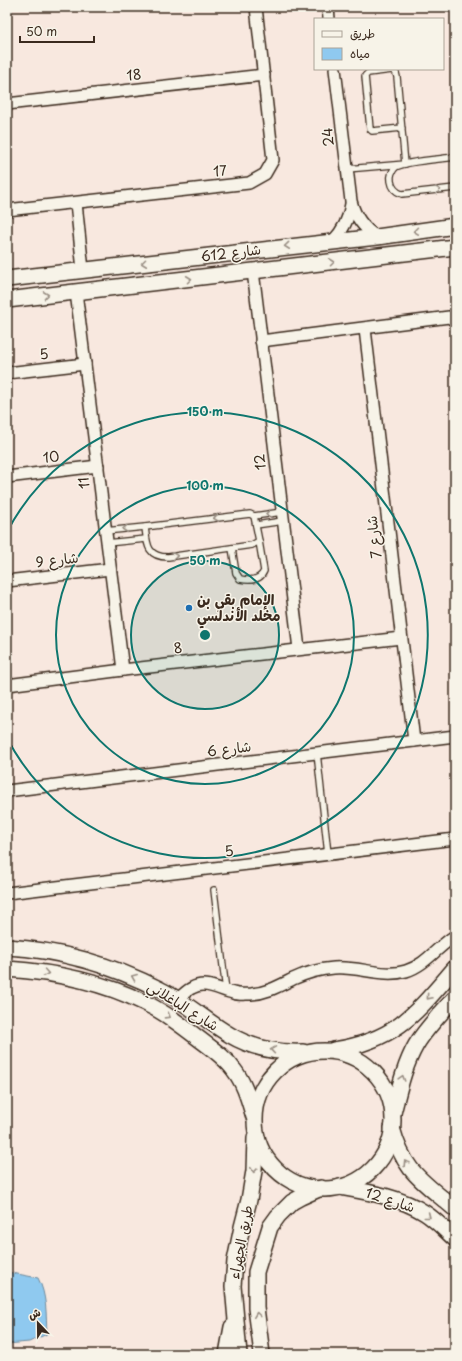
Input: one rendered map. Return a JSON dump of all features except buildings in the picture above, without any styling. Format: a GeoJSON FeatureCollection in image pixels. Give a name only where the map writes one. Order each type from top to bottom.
{"type":"FeatureCollection","features":[{"type":"Feature","properties":{"kind":"street","name":"17"},"geometry":{"type":"LineString","coordinates":[[7,210],[249,183],[265,174],[273,160],[256,7]]}},
{"type":"Feature","properties":{"kind":"street"},"geometry":{"type":"LineString","coordinates":[[328,7],[329,18]]}},
{"type":"Feature","properties":{"kind":"street","name":"24"},"geometry":{"type":"LineString","coordinates":[[335,70],[351,201],[356,216],[360,222],[377,237]]}},
{"type":"Feature","properties":{"kind":"street","name":"18"},"geometry":{"type":"LineString","coordinates":[[7,104],[264,75]]}},
{"type":"Feature","properties":{"kind":"street","name":"24"},"geometry":{"type":"LineString","coordinates":[[332,242],[346,224],[351,201]]}},
{"type":"Feature","properties":{"kind":"street"},"geometry":{"type":"LineString","coordinates":[[76,203],[83,270]]}},
{"type":"Feature","properties":{"kind":"street","name":"شارع 612"},"geometry":{"type":"LineString","coordinates":[[7,279],[242,251],[377,237],[455,226]]}},
{"type":"Feature","properties":{"kind":"street"},"geometry":{"type":"LineString","coordinates":[[372,257],[397,247],[442,237],[444,232],[440,228]]}},
{"type":"Feature","properties":{"kind":"street","name":"شارع 612"},"geometry":{"type":"LineString","coordinates":[[7,300],[455,247]]}},
{"type":"Feature","properties":{"kind":"street"},"geometry":{"type":"LineString","coordinates":[[171,281],[165,276],[166,271],[169,269],[242,251]]}},
{"type":"Feature","properties":{"kind":"street","name":"12"},"geometry":{"type":"LineString","coordinates":[[253,271],[299,649]]}},
{"type":"Feature","properties":{"kind":"street","name":"11"},"geometry":{"type":"LineString","coordinates":[[76,292],[123,670]]}},
{"type":"Feature","properties":{"kind":"street"},"geometry":{"type":"LineString","coordinates":[[262,341],[365,329],[449,317],[455,321]]}},
{"type":"Feature","properties":{"kind":"street","name":"شارع 7"},"geometry":{"type":"LineString","coordinates":[[365,329],[414,741]]}},
{"type":"Feature","properties":{"kind":"street","name":"5"},"geometry":{"type":"LineString","coordinates":[[7,373],[85,364]]}},
{"type":"Feature","properties":{"kind":"street","name":"10"},"geometry":{"type":"LineString","coordinates":[[7,477],[98,466]]}},
{"type":"Feature","properties":{"kind":"street","name":"شارع 9"},"geometry":{"type":"LineString","coordinates":[[7,581],[110,569]]}},
{"type":"Feature","properties":{"kind":"street","name":"8"},"geometry":{"type":"LineString","coordinates":[[7,685],[401,638]]}},
{"type":"Feature","properties":{"kind":"street","name":"شارع 6"},"geometry":{"type":"LineString","coordinates":[[7,791],[455,736]]}},
{"type":"Feature","properties":{"kind":"street","name":"5"},"geometry":{"type":"LineString","coordinates":[[7,893],[455,839]]}},
{"type":"Feature","properties":{"kind":"street"},"geometry":{"type":"LineString","coordinates":[[178,999],[192,988],[200,985],[208,985],[226,992],[244,994],[263,992],[306,974],[333,968],[356,968],[384,973],[408,971],[421,964],[439,947],[455,936]]}},
{"type":"Feature","properties":{"kind":"street","name":"شارع الباغلاني"},"geometry":{"type":"LineString","coordinates":[[7,947],[56,953],[98,964],[141,980],[178,999],[230,1035],[249,1044],[291,1053],[318,1052]]}},
{"type":"Feature","properties":{"kind":"street"},"geometry":{"type":"LineString","coordinates":[[455,968],[423,1005],[410,1018],[395,1029],[379,1038],[361,1045],[318,1052],[290,1060],[271,1076],[259,1096],[256,1108],[255,1125],[259,1144],[273,1167],[283,1176],[295,1182],[308,1187],[321,1188],[339,1187],[358,1179],[375,1166],[383,1155],[389,1142],[392,1122],[405,1070],[416,1045],[424,1032],[455,998]]}},
{"type":"Feature","properties":{"kind":"street","name":"شارع الباغلاني"},"geometry":{"type":"LineString","coordinates":[[7,969],[58,975],[105,987],[131,997],[160,1011],[192,1033],[229,1063],[245,1088],[255,1125]]}},
{"type":"Feature","properties":{"kind":"street"},"geometry":{"type":"LineString","coordinates":[[318,1052],[337,1052],[349,1056],[361,1062],[371,1070],[380,1080],[391,1103],[392,1122]]}},
{"type":"Feature","properties":{"kind":"street","name":"شارع 12"},"geometry":{"type":"LineString","coordinates":[[392,1122],[400,1151],[412,1172],[455,1209]]}},
{"type":"Feature","properties":{"kind":"street","name":"طريق الجهراء"},"geometry":{"type":"LineString","coordinates":[[239,1354],[233,1286],[235,1261],[254,1171],[255,1125]]}},
{"type":"Feature","properties":{"kind":"street","name":"شارع 12"},"geometry":{"type":"LineString","coordinates":[[339,1187],[383,1196],[404,1203],[425,1213],[455,1239]]}},
{"type":"Feature","properties":{"kind":"street","name":"طريق الجهراء"},"geometry":{"type":"LineString","coordinates":[[262,1354],[256,1308],[256,1272],[270,1227],[280,1213],[292,1202],[321,1188]]}},
{"type":"Feature","properties":{"kind":"street"},"geometry":{"type":"LineString","coordinates":[[227,1354],[235,1310]]}},
{"type":"Feature","properties":{"kind":"lane"},"geometry":{"type":"LineString","coordinates":[[402,128],[370,129],[365,76],[368,73],[392,70],[396,73],[406,164]]}},
{"type":"Feature","properties":{"kind":"lane"},"geometry":{"type":"LineString","coordinates":[[347,169],[406,164],[455,157]]}},
{"type":"Feature","properties":{"kind":"lane"},"geometry":{"type":"LineString","coordinates":[[406,164],[396,167],[391,174],[392,187],[398,193],[402,194],[455,188]]}},
{"type":"Feature","properties":{"kind":"lane"},"geometry":{"type":"LineString","coordinates":[[105,531],[145,528],[250,514],[254,516],[282,516]]}},
{"type":"Feature","properties":{"kind":"lane"},"geometry":{"type":"LineString","coordinates":[[232,548],[236,573],[240,579],[251,581],[262,575],[264,570],[254,516]]}},
{"type":"Feature","properties":{"kind":"lane"},"geometry":{"type":"LineString","coordinates":[[256,525],[282,516]]}},
{"type":"Feature","properties":{"kind":"lane"},"geometry":{"type":"LineString","coordinates":[[145,528],[146,540],[149,548],[159,557],[252,545],[259,541]]}},
{"type":"Feature","properties":{"kind":"lane"},"geometry":{"type":"LineString","coordinates":[[107,543],[146,540]]}},
{"type":"Feature","properties":{"kind":"lane"},"geometry":{"type":"LineString","coordinates":[[317,753],[328,854]]}},
{"type":"Feature","properties":{"kind":"lane"},"geometry":{"type":"LineString","coordinates":[[214,890],[226,992]]}},
{"type":"Feature","properties":{"kind":"water"},"geometry":{"type":"Polygon","coordinates":[[[7,1272],[38,1278],[45,1298],[47,1334],[29,1342],[7,1344],[7,1272]]]}},
{"type":"Feature","properties":{"kind":"place","name":"الإمام بقي بن مخلد الأندلسي"},"geometry":{"type":"Point","coordinates":[189,608]}}]}
